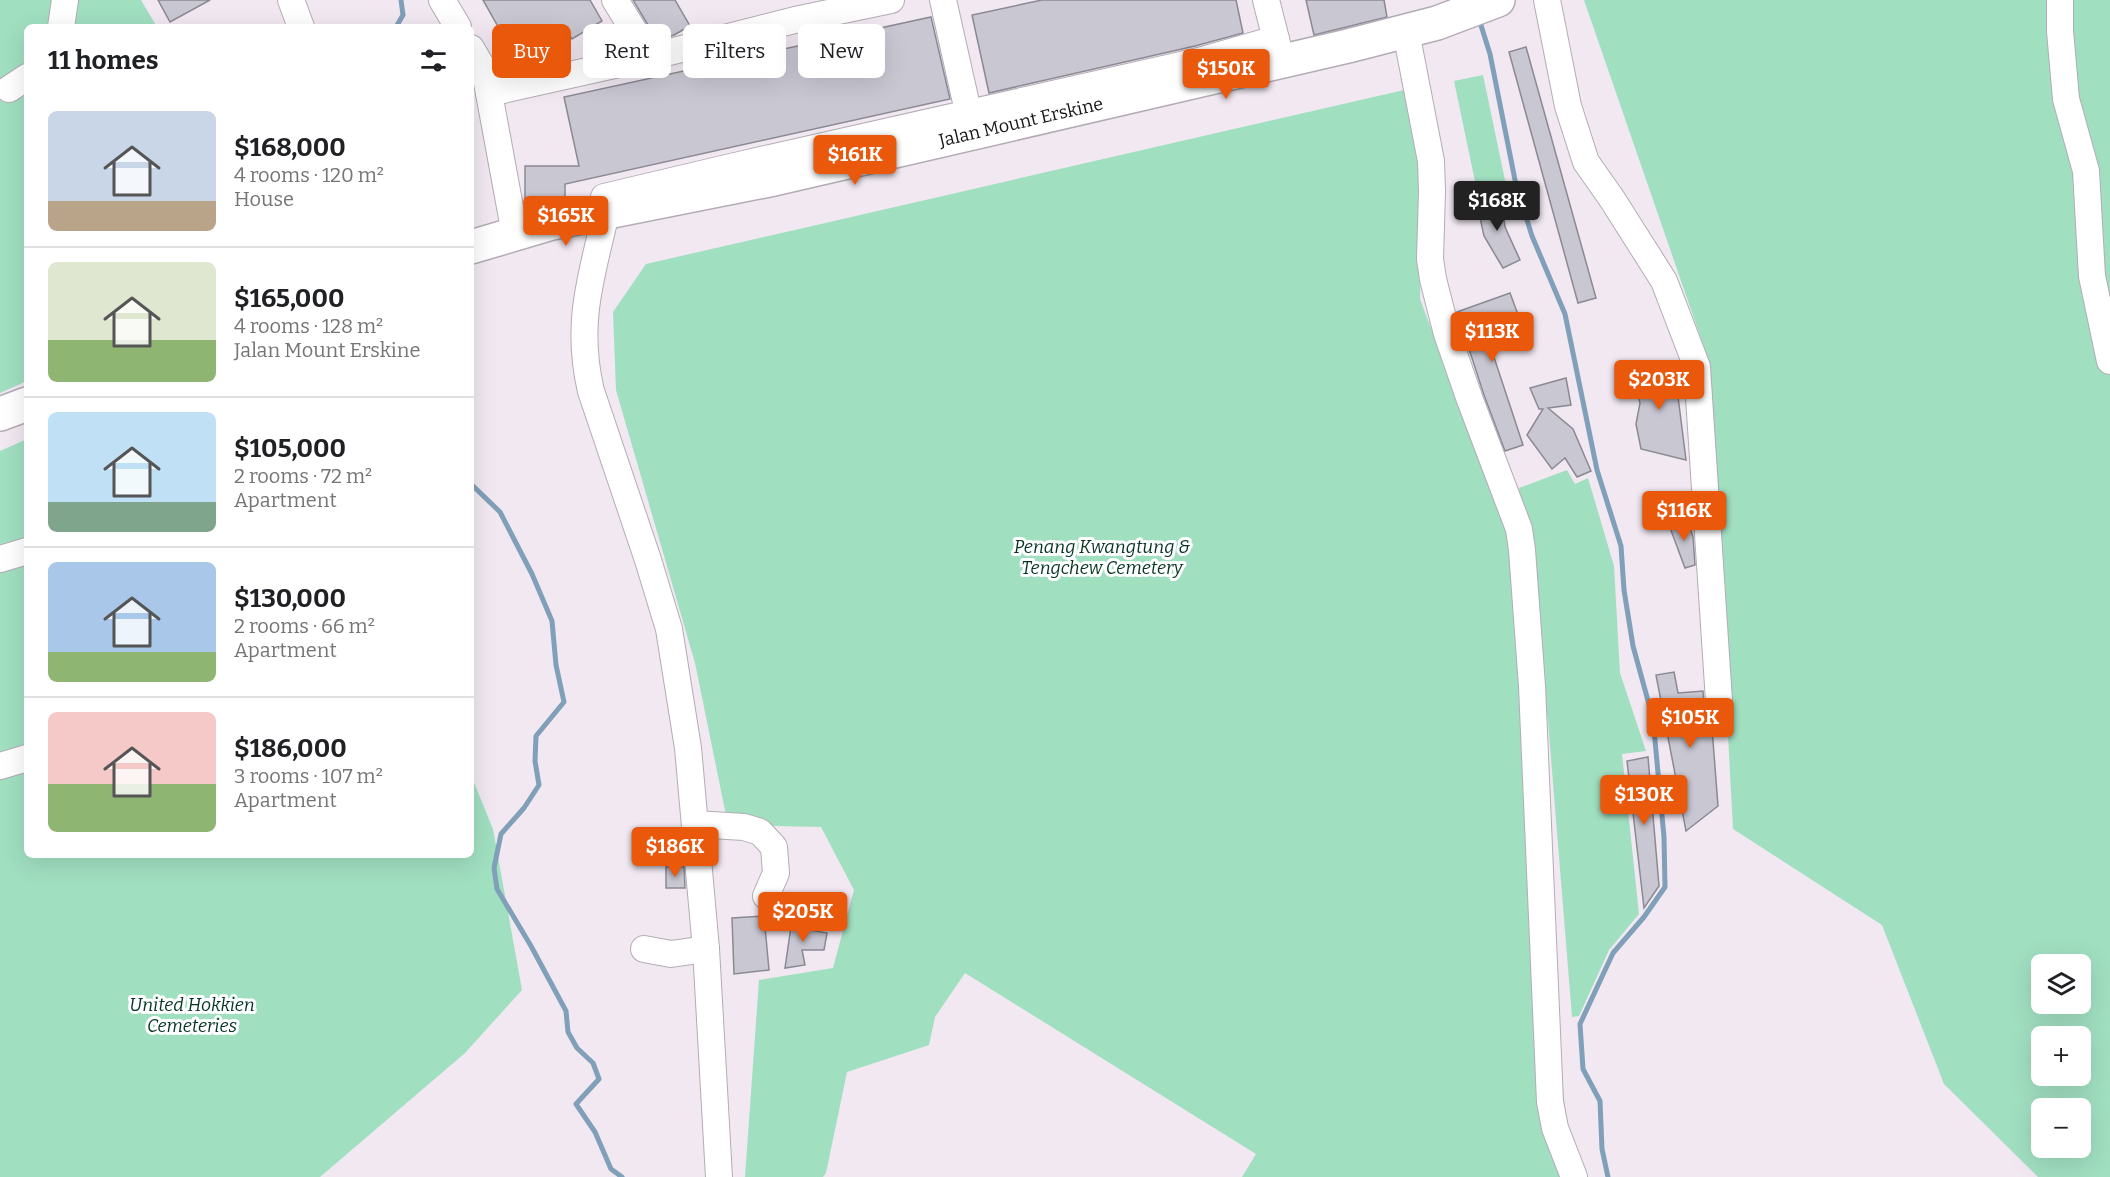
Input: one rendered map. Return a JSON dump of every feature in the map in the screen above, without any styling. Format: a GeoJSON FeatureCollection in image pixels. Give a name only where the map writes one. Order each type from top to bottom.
{"type":"FeatureCollection","features":[{"type":"Feature","properties":{"kind":"main road","name":"Jalan Mount Erskine"},"geometry":{"type":"LineString","coordinates":[[474,246],[552,224],[774,179],[971,123],[1279,50],[1406,32],[1484,6]]}},
{"type":"Feature","properties":{"kind":"main road"},"geometry":{"type":"LineString","coordinates":[[0,414],[24,405]]}},
{"type":"Feature","properties":{"kind":"street"},"geometry":{"type":"LineString","coordinates":[[61,24],[65,0]]}},
{"type":"Feature","properties":{"kind":"street"},"geometry":{"type":"LineString","coordinates":[[291,0],[300,24]]}},
{"type":"Feature","properties":{"kind":"street"},"geometry":{"type":"LineString","coordinates":[[442,0],[456,24]]}},
{"type":"Feature","properties":{"kind":"street"},"geometry":{"type":"LineString","coordinates":[[615,0],[630,24]]}},
{"type":"Feature","properties":{"kind":"street"},"geometry":{"type":"LineString","coordinates":[[671,50],[788,10],[891,0]]}},
{"type":"Feature","properties":{"kind":"street"},"geometry":{"type":"LineString","coordinates":[[552,224],[572,205],[971,123],[943,0]]}},
{"type":"Feature","properties":{"kind":"street"},"geometry":{"type":"LineString","coordinates":[[1266,0],[1279,50]]}},
{"type":"Feature","properties":{"kind":"street"},"geometry":{"type":"LineString","coordinates":[[1547,0],[1568,106],[1587,162],[1664,281],[1697,367],[1720,716]]}},
{"type":"Feature","properties":{"kind":"street"},"geometry":{"type":"LineString","coordinates":[[2060,0],[2060,31],[2066,99],[2086,171],[2092,276],[2110,361]]}},
{"type":"Feature","properties":{"kind":"street"},"geometry":{"type":"LineString","coordinates":[[1406,32],[1431,161],[1430,259],[1432,279],[1448,334],[1519,529],[1532,686],[1550,1102],[1555,1128],[1574,1177]]}},
{"type":"Feature","properties":{"kind":"street"},"geometry":{"type":"LineString","coordinates":[[474,53],[485,72],[515,234]]}},
{"type":"Feature","properties":{"kind":"street"},"geometry":{"type":"LineString","coordinates":[[489,93],[583,72]]}},
{"type":"Feature","properties":{"kind":"street"},"geometry":{"type":"LineString","coordinates":[[606,213],[584,315],[586,369],[591,391],[669,629],[688,748],[695,824],[706,949],[719,1177]]}},
{"type":"Feature","properties":{"kind":"street"},"geometry":{"type":"LineString","coordinates":[[0,559],[24,552]]}},
{"type":"Feature","properties":{"kind":"street"},"geometry":{"type":"LineString","coordinates":[[0,766],[24,759]]}},
{"type":"Feature","properties":{"kind":"street"},"geometry":{"type":"LineString","coordinates":[[695,824],[744,827],[760,832],[774,847],[776,873],[766,896]]}},
{"type":"Feature","properties":{"kind":"street"},"geometry":{"type":"LineString","coordinates":[[644,949],[671,954],[706,949]]}},
{"type":"Feature","properties":{"kind":"green space"},"geometry":{"type":"Polygon","coordinates":[[[0,0],[141,0],[155,24],[24,24],[24,382],[0,393],[0,0]]]}},
{"type":"Feature","properties":{"kind":"green space"},"geometry":{"type":"Polygon","coordinates":[[[1584,0],[2110,0],[2110,1177],[2038,1177],[1944,1084],[1882,925],[1733,829],[1708,359],[1584,0]]]}},
{"type":"Feature","properties":{"kind":"green space"},"geometry":{"type":"Polygon","coordinates":[[[1483,75],[1506,185],[1477,191],[1454,81],[1483,75]]]}},
{"type":"Feature","properties":{"kind":"green space","name":"Penang Kwangtung & Tengchew Cemetery"},"geometry":{"type":"Polygon","coordinates":[[[1426,85],[1420,299],[1507,530],[1572,1177],[1242,1177],[1256,1154],[965,973],[935,1017],[929,1045],[847,1072],[826,1173],[823,1177],[745,1177],[759,980],[833,968],[854,890],[821,827],[728,825],[695,663],[616,390],[613,312],[646,264],[1426,85]]]}},
{"type":"Feature","properties":{"kind":"green space","name":"United Hokkien Cemeteries"},"geometry":{"type":"Polygon","coordinates":[[[24,440],[24,858],[474,858],[474,782],[493,829],[522,990],[465,1053],[320,1177],[0,1177],[0,451],[24,440]]]}},
{"type":"Feature","properties":{"kind":"green space"},"geometry":{"type":"Polygon","coordinates":[[[1567,470],[1575,484],[1588,478],[1614,566],[1620,673],[1646,751],[1622,754],[1639,914],[1609,950],[1579,1016],[1572,1017],[1548,721],[1519,488],[1567,470]]]}},
{"type":"Feature","properties":{"kind":"building"},"geometry":{"type":"Polygon","coordinates":[[[158,0],[210,0],[170,22],[158,0]]]}},
{"type":"Feature","properties":{"kind":"building"},"geometry":{"type":"Polygon","coordinates":[[[483,0],[590,0],[602,21],[597,24],[583,24],[583,32],[572,39],[571,24],[497,24],[483,0]]]}},
{"type":"Feature","properties":{"kind":"building"},"geometry":{"type":"Polygon","coordinates":[[[633,0],[675,0],[689,24],[683,24],[683,30],[671,36],[671,24],[647,24],[633,0]]]}},
{"type":"Feature","properties":{"kind":"building"},"geometry":{"type":"Polygon","coordinates":[[[1042,0],[1236,0],[1243,33],[989,93],[972,15],[1042,0]]]}},
{"type":"Feature","properties":{"kind":"building"},"geometry":{"type":"Polygon","coordinates":[[[1306,0],[1384,0],[1387,17],[1314,35],[1306,0]]]}},
{"type":"Feature","properties":{"kind":"building"},"geometry":{"type":"Polygon","coordinates":[[[931,17],[950,99],[565,184],[565,199],[525,199],[525,166],[579,166],[564,97],[651,78],[671,78],[671,74],[683,71],[683,78],[786,78],[786,49],[798,46],[798,78],[885,78],[885,27],[931,17]]]}},
{"type":"Feature","properties":{"kind":"building"},"geometry":{"type":"Polygon","coordinates":[[[1526,47],[1596,298],[1578,303],[1509,52],[1526,47]]]}},
{"type":"Feature","properties":{"kind":"building"},"geometry":{"type":"Polygon","coordinates":[[[1501,197],[1505,227],[1520,260],[1503,268],[1484,236],[1477,204],[1501,197]]]}},
{"type":"Feature","properties":{"kind":"building"},"geometry":{"type":"Polygon","coordinates":[[[1510,293],[1520,320],[1504,326],[1499,315],[1482,321],[1523,445],[1505,451],[1457,312],[1510,293]]]}},
{"type":"Feature","properties":{"kind":"building"},"geometry":{"type":"Polygon","coordinates":[[[1674,365],[1686,460],[1641,449],[1636,424],[1640,403],[1631,369],[1674,365]]]}},
{"type":"Feature","properties":{"kind":"building"},"geometry":{"type":"Polygon","coordinates":[[[1566,378],[1571,405],[1548,408],[1573,429],[1591,471],[1577,477],[1565,458],[1552,469],[1527,435],[1543,409],[1539,409],[1530,388],[1566,378]]]}},
{"type":"Feature","properties":{"kind":"building"},"geometry":{"type":"Polygon","coordinates":[[[1687,519],[1693,537],[1695,565],[1685,568],[1669,525],[1687,519]]]}},
{"type":"Feature","properties":{"kind":"building"},"geometry":{"type":"Polygon","coordinates":[[[1674,672],[1678,693],[1703,691],[1705,718],[1707,724],[1712,728],[1718,806],[1686,831],[1656,675],[1674,672]]]}},
{"type":"Feature","properties":{"kind":"building"},"geometry":{"type":"Polygon","coordinates":[[[1648,757],[1659,886],[1644,908],[1627,761],[1648,757]]]}},
{"type":"Feature","properties":{"kind":"building"},"geometry":{"type":"Polygon","coordinates":[[[666,867],[684,867],[685,888],[666,888],[666,867]]]}},
{"type":"Feature","properties":{"kind":"building"},"geometry":{"type":"Polygon","coordinates":[[[793,913],[796,913],[799,928],[827,933],[824,950],[802,950],[805,965],[785,968],[793,913]]]}},
{"type":"Feature","properties":{"kind":"building"},"geometry":{"type":"Polygon","coordinates":[[[764,916],[769,970],[734,974],[732,918],[764,916]]]}},
{"type":"Feature","properties":{"kind":"waterway"},"geometry":{"type":"LineString","coordinates":[[398,24],[403,15],[401,0]]}},
{"type":"Feature","properties":{"kind":"waterway"},"geometry":{"type":"LineString","coordinates":[[1479,19],[1490,54],[1516,185],[1532,236],[1565,314],[1597,470],[1621,546],[1624,590],[1633,646],[1653,719],[1664,837],[1665,887],[1644,917],[1613,953],[1580,1024],[1583,1069],[1600,1101],[1602,1149],[1608,1177]]}},
{"type":"Feature","properties":{"kind":"waterway"},"geometry":{"type":"LineString","coordinates":[[474,487],[500,512],[532,574],[552,621],[556,665],[564,702],[536,736],[535,761],[539,785],[524,808],[501,834],[494,868],[497,889],[566,1011],[568,1032],[577,1048],[593,1063],[599,1079],[576,1104],[595,1132],[611,1169],[622,1177]]}}]}
